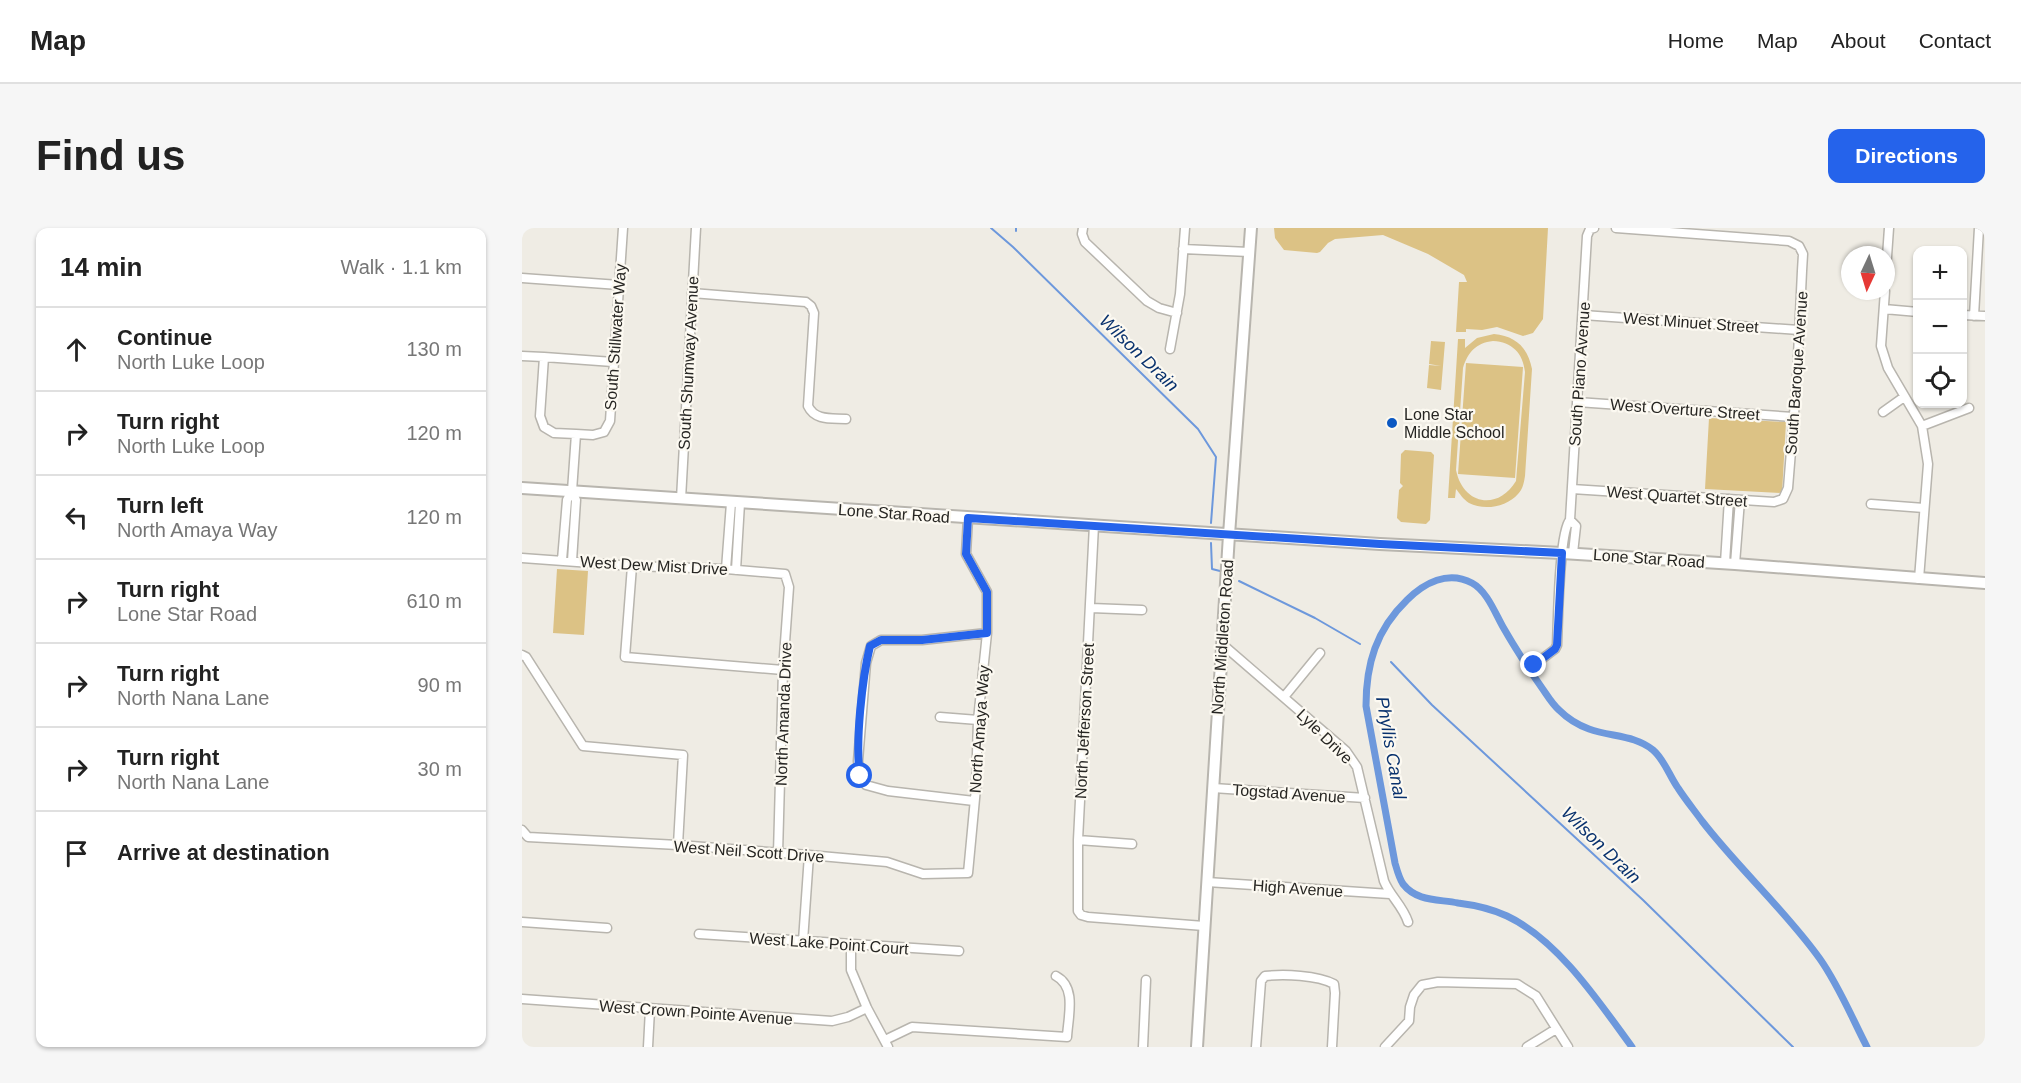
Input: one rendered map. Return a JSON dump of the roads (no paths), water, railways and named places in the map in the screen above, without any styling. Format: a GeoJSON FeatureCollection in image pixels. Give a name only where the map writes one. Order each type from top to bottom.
{"type":"FeatureCollection","features":[{"type":"Feature","properties":{"kind":"main road","name":"North Middleton Road"},"geometry":{"type":"LineString","coordinates":[[1197,1047],[1228,534],[1251,228]]}},
{"type":"Feature","properties":{"kind":"main road","name":"Lone Star Road"},"geometry":{"type":"LineString","coordinates":[[522,488],[1369,544],[1730,563],[1985,583]]}},
{"type":"Feature","properties":{"kind":"street","name":"South Stillwater Way"},"geometry":{"type":"LineString","coordinates":[[576,434],[593,435],[604,432],[610,420],[623,228]]}},
{"type":"Feature","properties":{"kind":"street","name":"South Shumway Avenue"},"geometry":{"type":"LineString","coordinates":[[681,499],[696,228]]}},
{"type":"Feature","properties":{"kind":"street"},"geometry":{"type":"LineString","coordinates":[[1083,228],[1082,234],[1085,242],[1147,301],[1159,308],[1177,313]]}},
{"type":"Feature","properties":{"kind":"street"},"geometry":{"type":"LineString","coordinates":[[1170,349],[1180,294],[1185,228]]}},
{"type":"Feature","properties":{"kind":"street","name":"South Piano Avenue"},"geometry":{"type":"LineString","coordinates":[[1534,665],[1557,645],[1568,553],[1566,524],[1570,520],[1587,236],[1592,228]]}},
{"type":"Feature","properties":{"kind":"street"},"geometry":{"type":"LineString","coordinates":[[1616,228],[1688,231]]}},
{"type":"Feature","properties":{"kind":"street"},"geometry":{"type":"LineString","coordinates":[[1888,246],[1889,228]]}},
{"type":"Feature","properties":{"kind":"street"},"geometry":{"type":"LineString","coordinates":[[1974,315],[1979,228]]}},
{"type":"Feature","properties":{"kind":"street","name":"South Baroque Avenue"},"geometry":{"type":"LineString","coordinates":[[1688,231],[1789,241],[1799,246],[1803,254],[1788,488],[1783,500]]}},
{"type":"Feature","properties":{"kind":"street"},"geometry":{"type":"LineString","coordinates":[[1183,249],[1249,252]]}},
{"type":"Feature","properties":{"kind":"street"},"geometry":{"type":"LineString","coordinates":[[522,278],[619,285]]}},
{"type":"Feature","properties":{"kind":"street"},"geometry":{"type":"LineString","coordinates":[[692,293],[795,300],[806,302],[811,306],[814,313],[808,406],[814,415],[846,418]]}},
{"type":"Feature","properties":{"kind":"street"},"geometry":{"type":"LineString","coordinates":[[1884,300],[1881,346],[1888,368],[1922,426],[1928,464],[1919,579]]}},
{"type":"Feature","properties":{"kind":"street"},"geometry":{"type":"LineString","coordinates":[[1884,309],[1913,312]]}},
{"type":"Feature","properties":{"kind":"street","name":"West Minuet Street"},"geometry":{"type":"LineString","coordinates":[[1583,315],[1799,330]]}},
{"type":"Feature","properties":{"kind":"street"},"geometry":{"type":"LineString","coordinates":[[1967,315],[1985,316]]}},
{"type":"Feature","properties":{"kind":"street"},"geometry":{"type":"LineString","coordinates":[[522,356],[614,362]]}},
{"type":"Feature","properties":{"kind":"street"},"geometry":{"type":"LineString","coordinates":[[544,357],[540,416],[544,427],[554,433],[576,434],[572,491],[567,500],[562,560]]}},
{"type":"Feature","properties":{"kind":"street"},"geometry":{"type":"LineString","coordinates":[[1883,412],[1904,397]]}},
{"type":"Feature","properties":{"kind":"street","name":"West Overture Street"},"geometry":{"type":"LineString","coordinates":[[1577,402],[1793,417]]}},
{"type":"Feature","properties":{"kind":"street"},"geometry":{"type":"LineString","coordinates":[[1922,426],[1969,408]]}},
{"type":"Feature","properties":{"kind":"street","name":"West Quartet Street"},"geometry":{"type":"LineString","coordinates":[[1572,489],[1773,502],[1783,500]]}},
{"type":"Feature","properties":{"kind":"street"},"geometry":{"type":"LineString","coordinates":[[572,491],[576,500],[572,561]]}},
{"type":"Feature","properties":{"kind":"street"},"geometry":{"type":"LineString","coordinates":[[1729,499],[1730,563]]}},
{"type":"Feature","properties":{"kind":"street"},"geometry":{"type":"LineString","coordinates":[[1730,563],[1740,500]]}},
{"type":"Feature","properties":{"kind":"street"},"geometry":{"type":"LineString","coordinates":[[726,569],[735,503]]}},
{"type":"Feature","properties":{"kind":"street"},"geometry":{"type":"LineString","coordinates":[[735,503],[736,570]]}},
{"type":"Feature","properties":{"kind":"street"},"geometry":{"type":"LineString","coordinates":[[1871,504],[1924,508]]}},
{"type":"Feature","properties":{"kind":"street","name":"North Amaya Way"},"geometry":{"type":"LineString","coordinates":[[968,518],[966,554],[987,592],[987,633],[978,720],[968,873]]}},
{"type":"Feature","properties":{"kind":"street","name":"North Jefferson Street"},"geometry":{"type":"LineString","coordinates":[[1094,525],[1078,840],[1078,911],[1081,915],[1088,917],[1204,926]]}},
{"type":"Feature","properties":{"kind":"street","name":"West Dew Mist Drive"},"geometry":{"type":"LineString","coordinates":[[522,558],[785,574]]}},
{"type":"Feature","properties":{"kind":"street"},"geometry":{"type":"LineString","coordinates":[[632,566],[626,657],[783,670]]}},
{"type":"Feature","properties":{"kind":"street","name":"North Amanda Drive"},"geometry":{"type":"LineString","coordinates":[[778,854],[783,670],[789,587],[785,574]]}},
{"type":"Feature","properties":{"kind":"street"},"geometry":{"type":"LineString","coordinates":[[1091,608],[1142,610]]}},
{"type":"Feature","properties":{"kind":"street"},"geometry":{"type":"LineString","coordinates":[[974,801],[888,791],[866,785],[860,776],[858,761],[861,716],[870,646],[881,640],[922,640],[987,633]]}},
{"type":"Feature","properties":{"kind":"street","name":"Lyle Drive"},"geometry":{"type":"LineString","coordinates":[[1222,644],[1346,751],[1357,767],[1384,880],[1389,894],[1404,910],[1408,922]]}},
{"type":"Feature","properties":{"kind":"street"},"geometry":{"type":"LineString","coordinates":[[1284,697],[1320,652]]}},
{"type":"Feature","properties":{"kind":"street"},"geometry":{"type":"LineString","coordinates":[[522,655],[526,657],[583,746],[683,755],[678,846]]}},
{"type":"Feature","properties":{"kind":"street"},"geometry":{"type":"LineString","coordinates":[[940,717],[978,720]]}},
{"type":"Feature","properties":{"kind":"street","name":"Togstad Avenue"},"geometry":{"type":"LineString","coordinates":[[1213,788],[1365,798]]}},
{"type":"Feature","properties":{"kind":"street","name":"West Neil Scott Drive"},"geometry":{"type":"LineString","coordinates":[[525,834],[887,862],[923,874],[968,873]]}},
{"type":"Feature","properties":{"kind":"street"},"geometry":{"type":"LineString","coordinates":[[1078,840],[1132,844]]}},
{"type":"Feature","properties":{"kind":"street"},"geometry":{"type":"LineString","coordinates":[[803,941],[809,855]]}},
{"type":"Feature","properties":{"kind":"street","name":"High Avenue"},"geometry":{"type":"LineString","coordinates":[[1207,882],[1389,894]]}},
{"type":"Feature","properties":{"kind":"street"},"geometry":{"type":"LineString","coordinates":[[522,922],[607,928]]}},
{"type":"Feature","properties":{"kind":"street","name":"West Lake Point Court"},"geometry":{"type":"LineString","coordinates":[[699,934],[959,951]]}},
{"type":"Feature","properties":{"kind":"street"},"geometry":{"type":"LineString","coordinates":[[851,944],[851,970],[867,1008],[887,1043],[912,1027],[1067,1036],[1069,993],[1064,980],[1056,976]]}},
{"type":"Feature","properties":{"kind":"street"},"geometry":{"type":"LineString","coordinates":[[1256,1047],[1261,981],[1265,976],[1280,974],[1302,976],[1334,984],[1332,1047]]}},
{"type":"Feature","properties":{"kind":"street"},"geometry":{"type":"LineString","coordinates":[[1143,1047],[1146,980]]}},
{"type":"Feature","properties":{"kind":"street"},"geometry":{"type":"LineString","coordinates":[[1384,1047],[1402,1031],[1409,1021],[1414,995],[1422,986],[1438,982],[1517,984],[1536,996],[1568,1047]]}},
{"type":"Feature","properties":{"kind":"street","name":"West Crown Pointe Avenue"},"geometry":{"type":"LineString","coordinates":[[522,999],[832,1021],[848,1017],[867,1008]]}},
{"type":"Feature","properties":{"kind":"street"},"geometry":{"type":"LineString","coordinates":[[648,1047],[650,1009]]}},
{"type":"Feature","properties":{"kind":"street"},"geometry":{"type":"LineString","coordinates":[[1527,1047],[1556,1029]]}},
{"type":"Feature","properties":{"kind":"waterway","name":"Wilson Drain"},"geometry":{"type":"LineString","coordinates":[[991,228],[1198,429],[1216,457],[1211,523]]}},
{"type":"Feature","properties":{"kind":"waterway","name":"Wilson Drain"},"geometry":{"type":"LineString","coordinates":[[1211,543],[1212,569],[1220,571]]}},
{"type":"Feature","properties":{"kind":"waterway","name":"Phyllis Canal"},"geometry":{"type":"LineString","coordinates":[[1632,1047],[1576,974],[1543,940],[1526,927],[1489,909],[1422,897],[1409,890],[1400,879],[1395,863],[1366,706],[1366,691],[1375,649],[1388,623],[1407,600],[1421,588],[1437,580],[1463,579],[1482,591],[1532,673],[1562,713],[1597,732],[1646,745],[1657,754],[1702,821],[1820,959],[1867,1047]]}},
{"type":"Feature","properties":{"kind":"waterway","name":"Wilson Drain"},"geometry":{"type":"LineString","coordinates":[[1239,581],[1315,618],[1360,644]]}},
{"type":"Feature","properties":{"kind":"waterway","name":"Wilson Drain"},"geometry":{"type":"LineString","coordinates":[[1391,662],[1432,705],[1643,900],[1793,1047]]}},
{"type":"Feature","properties":{"kind":"place","name":"Lone Star Middle School"},"geometry":{"type":"Point","coordinates":[1392,423]}}]}
